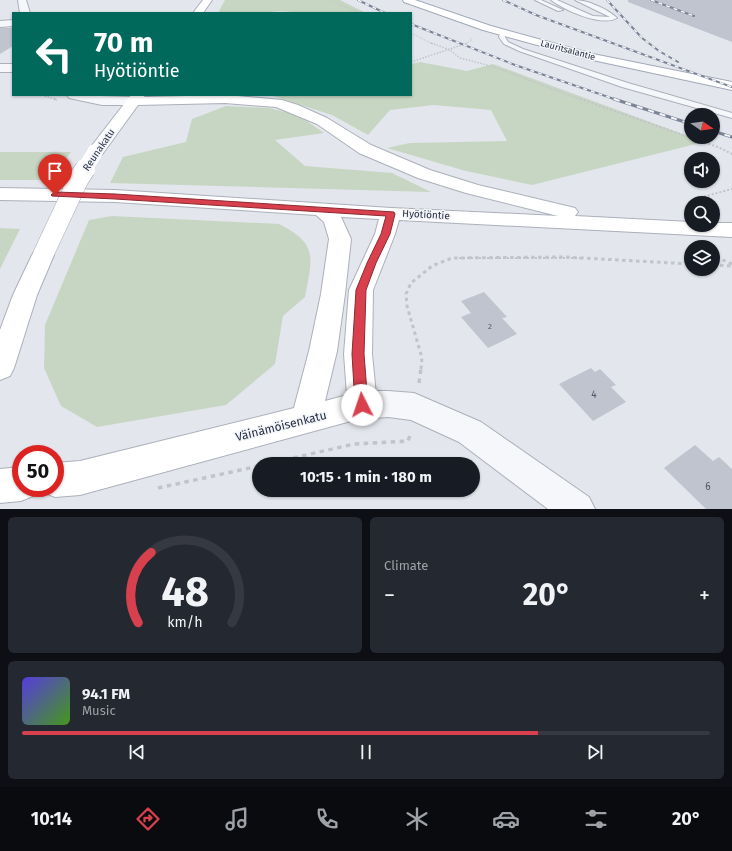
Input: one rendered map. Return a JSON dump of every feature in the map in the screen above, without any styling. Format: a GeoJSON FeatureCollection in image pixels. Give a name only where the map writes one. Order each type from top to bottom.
{"type":"FeatureCollection","features":[{"type":"Feature","properties":{"kind":"main road"},"geometry":{"type":"LineString","coordinates":[[199,12],[208,0]]}},
{"type":"Feature","properties":{"kind":"main road","name":"Lauritsalantie"},"geometry":{"type":"LineString","coordinates":[[407,0],[503,33],[592,57],[732,86]]}},
{"type":"Feature","properties":{"kind":"main road"},"geometry":{"type":"LineString","coordinates":[[136,98],[225,99],[277,104],[293,108],[322,121],[365,149],[424,174],[473,189],[630,226]]}},
{"type":"Feature","properties":{"kind":"main road","name":"Reunakatu"},"geometry":{"type":"LineString","coordinates":[[0,368],[25,295],[78,180],[94,152],[136,98]]}},
{"type":"Feature","properties":{"kind":"main road","name":"Hyötiöntie"},"geometry":{"type":"LineString","coordinates":[[0,194],[115,196],[391,214],[732,230]]}},
{"type":"Feature","properties":{"kind":"main road"},"geometry":{"type":"LineString","coordinates":[[306,419],[323,351],[333,294],[340,238],[333,220],[321,209]]}},
{"type":"Feature","properties":{"kind":"main road"},"geometry":{"type":"LineString","coordinates":[[362,405],[358,354],[361,290],[386,234],[391,214]]}},
{"type":"Feature","properties":{"kind":"main road","name":"Väinämöisenkatu"},"geometry":{"type":"LineString","coordinates":[[64,479],[80,478],[362,405]]}},
{"type":"Feature","properties":{"kind":"main road"},"geometry":{"type":"LineString","coordinates":[[0,486],[12,485]]}},
{"type":"Feature","properties":{"kind":"street"},"geometry":{"type":"LineString","coordinates":[[22,0],[25,12]]}},
{"type":"Feature","properties":{"kind":"street"},"geometry":{"type":"LineString","coordinates":[[0,24],[12,23]]}},
{"type":"Feature","properties":{"kind":"street"},"geometry":{"type":"LineString","coordinates":[[0,68],[12,68]]}},
{"type":"Feature","properties":{"kind":"street"},"geometry":{"type":"LineString","coordinates":[[79,96],[102,101],[136,98]]}},
{"type":"Feature","properties":{"kind":"street","name":"Väinämöisenkatu"},"geometry":{"type":"LineString","coordinates":[[362,405],[388,404],[414,407],[470,432],[577,509]]}},
{"type":"Feature","properties":{"kind":"lane"},"geometry":{"type":"LineString","coordinates":[[537,0],[574,17],[595,21],[610,20],[614,18],[609,14],[576,0]]}},
{"type":"Feature","properties":{"kind":"lane"},"geometry":{"type":"LineString","coordinates":[[553,0],[592,17],[610,20]]}},
{"type":"Feature","properties":{"kind":"lane"},"geometry":{"type":"LineString","coordinates":[[503,33],[502,37],[506,43],[521,50],[625,84],[732,116]]}},
{"type":"Feature","properties":{"kind":"path"},"geometry":{"type":"LineString","coordinates":[[330,0],[358,12]]}},
{"type":"Feature","properties":{"kind":"path"},"geometry":{"type":"LineString","coordinates":[[412,34],[438,47],[450,50],[460,58],[491,66],[607,109],[705,142],[732,154]]}},
{"type":"Feature","properties":{"kind":"path"},"geometry":{"type":"LineString","coordinates":[[412,62],[469,43],[472,40],[467,35]]}},
{"type":"Feature","properties":{"kind":"path"},"geometry":{"type":"LineString","coordinates":[[706,196],[732,189]]}},
{"type":"Feature","properties":{"kind":"path"},"geometry":{"type":"LineString","coordinates":[[297,457],[354,444],[408,441],[413,429],[414,407],[421,377],[422,358],[407,306],[406,294],[411,283],[432,266],[452,258],[487,257],[564,257],[684,264]]}},
{"type":"Feature","properties":{"kind":"path"},"geometry":{"type":"LineString","coordinates":[[720,260],[732,265]]}},
{"type":"Feature","properties":{"kind":"path"},"geometry":{"type":"LineString","coordinates":[[720,265],[732,265]]}},
{"type":"Feature","properties":{"kind":"path"},"geometry":{"type":"LineString","coordinates":[[152,490],[252,468]]}},
{"type":"Feature","properties":{"kind":"green space"},"geometry":{"type":"Polygon","coordinates":[[[225,0],[340,0],[364,12],[280,11],[219,12],[225,0]]]}},
{"type":"Feature","properties":{"kind":"green space"},"geometry":{"type":"Polygon","coordinates":[[[420,62],[467,71],[493,64],[684,135],[684,144],[696,144],[532,185],[466,171],[387,148],[410,143],[507,141],[491,110],[434,105],[390,110],[368,135],[332,115],[273,96],[412,96],[412,64],[420,62]]]}},
{"type":"Feature","properties":{"kind":"green space"},"geometry":{"type":"Polygon","coordinates":[[[226,106],[269,108],[298,115],[324,133],[275,140],[305,166],[392,173],[431,192],[110,183],[123,157],[186,142],[192,119],[226,106]]]}},
{"type":"Feature","properties":{"kind":"green space"},"geometry":{"type":"Polygon","coordinates":[[[0,152],[71,152],[49,180],[0,180],[0,152]]]}},
{"type":"Feature","properties":{"kind":"green space"},"geometry":{"type":"Polygon","coordinates":[[[112,216],[279,224],[301,238],[307,246],[310,253],[310,272],[305,297],[283,316],[275,364],[226,405],[97,427],[61,406],[44,368],[45,325],[89,220],[112,216]]]}},
{"type":"Feature","properties":{"kind":"green space"},"geometry":{"type":"Polygon","coordinates":[[[0,228],[20,229],[0,269],[0,228]]]}},
{"type":"Feature","properties":{"kind":"building"},"geometry":{"type":"Polygon","coordinates":[[[628,0],[732,0],[732,42],[628,2],[628,0]]]}},
{"type":"Feature","properties":{"kind":"building"},"geometry":{"type":"Polygon","coordinates":[[[0,28],[12,28],[12,47],[0,54],[0,28]]]}},
{"type":"Feature","properties":{"kind":"building"},"geometry":{"type":"Polygon","coordinates":[[[484,292],[507,317],[502,318],[517,334],[488,348],[461,317],[471,313],[461,301],[484,292]]]}},
{"type":"Feature","properties":{"kind":"building"},"geometry":{"type":"Polygon","coordinates":[[[591,368],[595,372],[600,369],[616,385],[611,387],[626,402],[593,421],[559,384],[591,368]]]}},
{"type":"Feature","properties":{"kind":"building"},"geometry":{"type":"Polygon","coordinates":[[[695,445],[713,461],[719,457],[732,469],[732,509],[706,509],[664,468],[695,445]]]}},
{"type":"Feature","properties":{"kind":"railway"},"geometry":{"type":"LineString","coordinates":[[358,0],[383,12]]}},
{"type":"Feature","properties":{"kind":"railway"},"geometry":{"type":"LineString","coordinates":[[503,0],[536,15],[732,87]]}},
{"type":"Feature","properties":{"kind":"railway"},"geometry":{"type":"LineString","coordinates":[[607,0],[642,38],[659,51],[678,62]]}},
{"type":"Feature","properties":{"kind":"railway"},"geometry":{"type":"LineString","coordinates":[[651,0],[694,16]]}},
{"type":"Feature","properties":{"kind":"railway"},"geometry":{"type":"LineString","coordinates":[[412,24],[515,65],[616,100]]}},
{"type":"Feature","properties":{"kind":"railway"},"geometry":{"type":"LineString","coordinates":[[616,100],[684,122]]}},
{"type":"Feature","properties":{"kind":"railway"},"geometry":{"type":"LineString","coordinates":[[720,133],[732,137]]}},
{"type":"Feature","properties":{"kind":"route"},"geometry":{"type":"LineString","coordinates":[[55,195],[115,196],[391,214],[386,234],[361,290],[358,322],[358,354],[362,405]]}}]}
